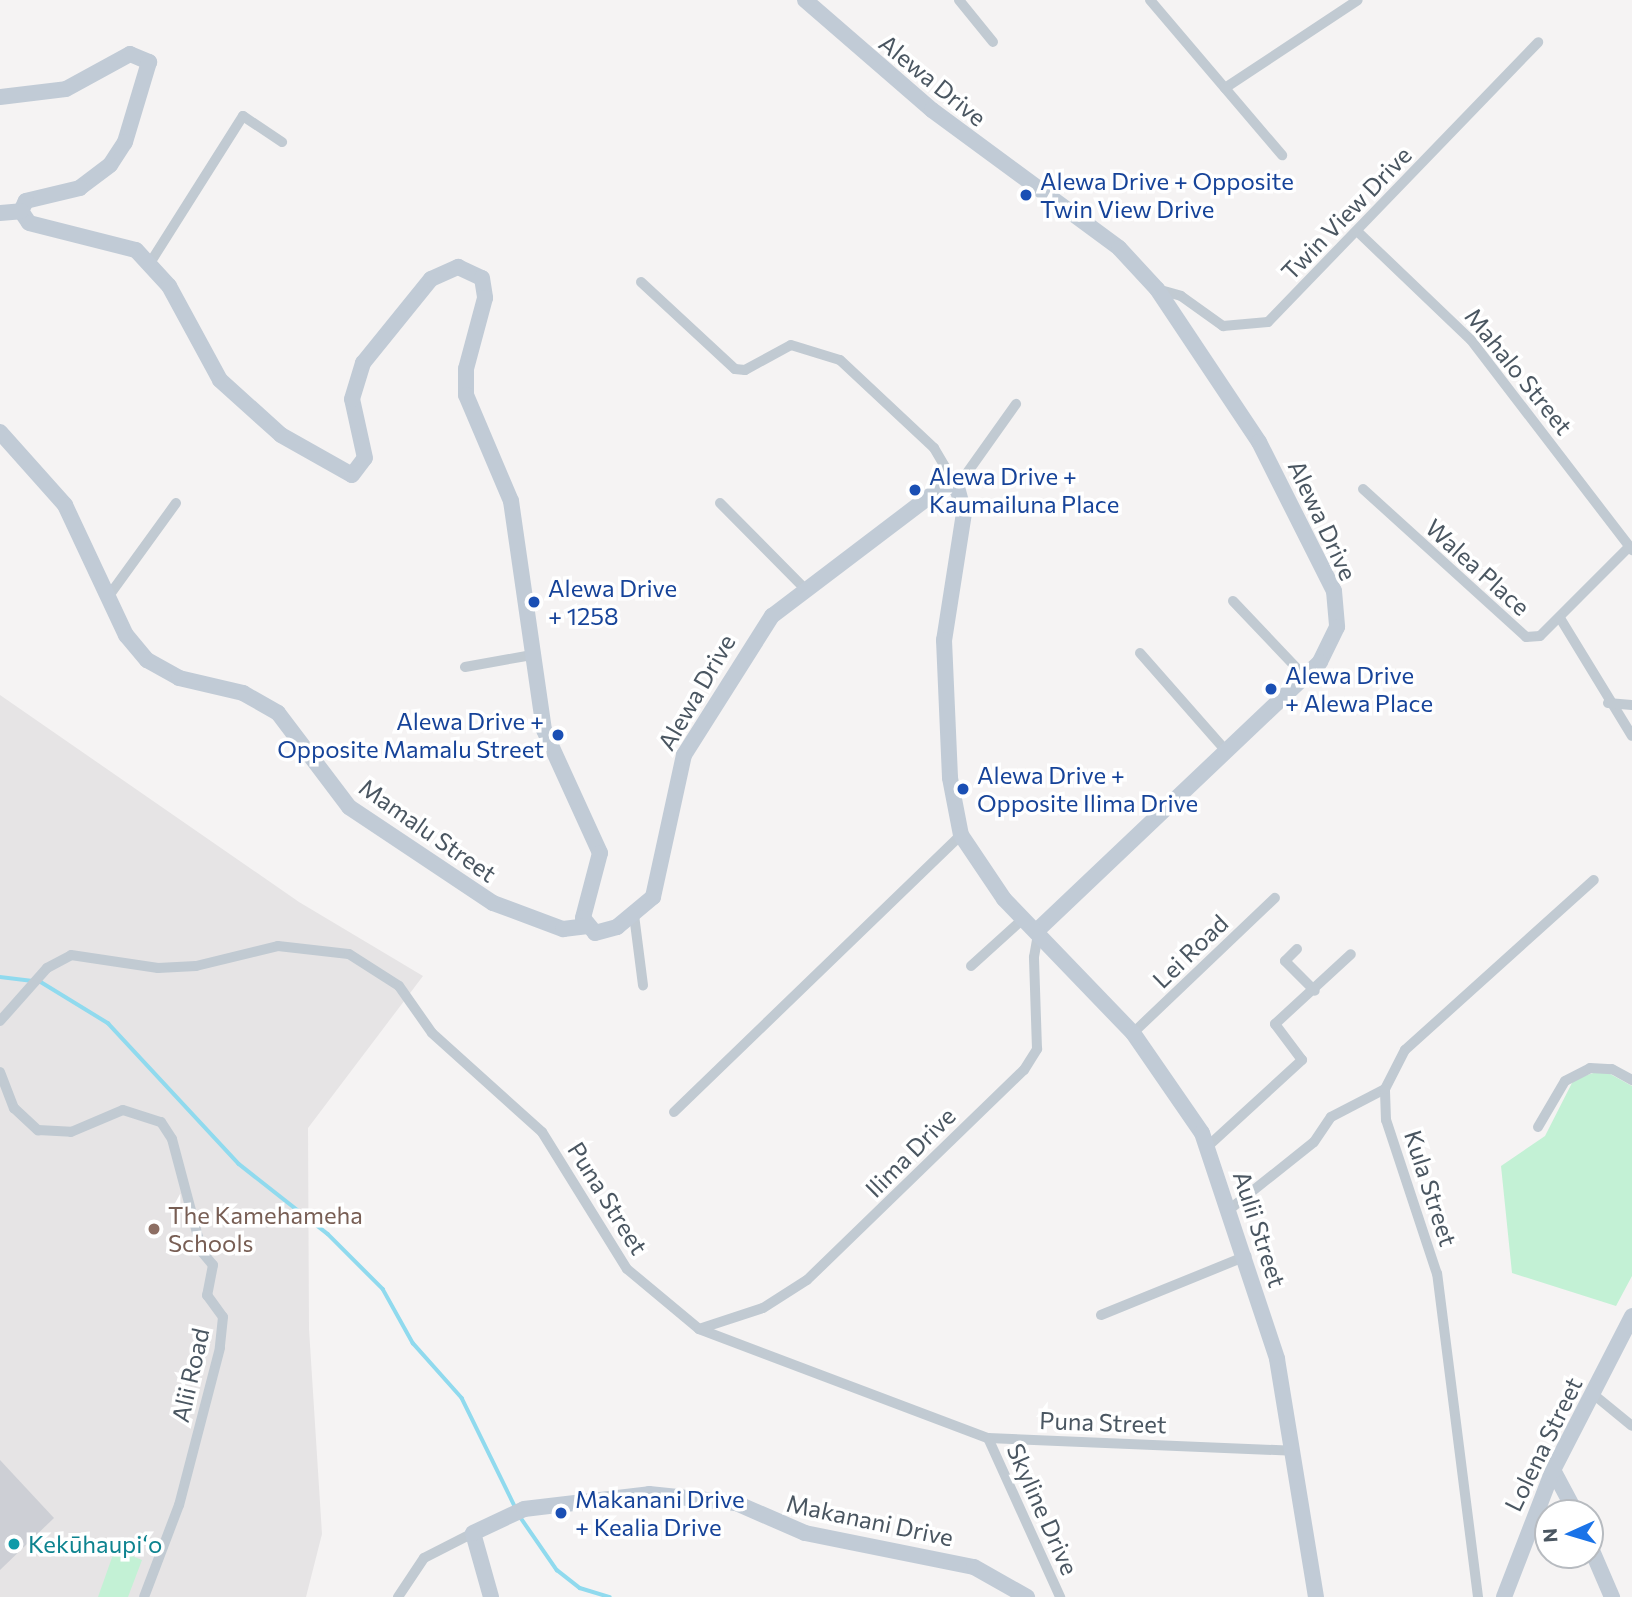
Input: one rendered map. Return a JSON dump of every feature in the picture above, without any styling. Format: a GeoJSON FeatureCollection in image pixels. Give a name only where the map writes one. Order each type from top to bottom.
{"type":"FeatureCollection","features":[{"type":"Feature","properties":{"kind":"street","name":"Alewa Drive"},"geometry":{"type":"LineString","coordinates":[[804,0],[942,117],[1119,248],[1157,289],[1259,442],[1334,592],[1332,645],[1305,677],[1039,929]]}},
{"type":"Feature","properties":{"kind":"street"},"geometry":{"type":"LineString","coordinates":[[959,0],[993,42]]}},
{"type":"Feature","properties":{"kind":"street"},"geometry":{"type":"LineString","coordinates":[[1150,0],[1282,155]]}},
{"type":"Feature","properties":{"kind":"street"},"geometry":{"type":"LineString","coordinates":[[1225,88],[1358,0]]}},
{"type":"Feature","properties":{"kind":"street","name":"Twin View Drive"},"geometry":{"type":"LineString","coordinates":[[1157,289],[1181,296],[1223,326],[1254,328],[1282,310],[1538,42]]}},
{"type":"Feature","properties":{"kind":"street"},"geometry":{"type":"LineString","coordinates":[[0,97],[66,89],[136,52],[149,62],[125,142],[110,166],[80,188],[26,201],[21,211]]}},
{"type":"Feature","properties":{"kind":"street"},"geometry":{"type":"LineString","coordinates":[[150,263],[243,116],[282,142]]}},
{"type":"Feature","properties":{"kind":"street"},"geometry":{"type":"LineString","coordinates":[[0,213],[21,211]]}},
{"type":"Feature","properties":{"kind":"street"},"geometry":{"type":"LineString","coordinates":[[21,211],[29,223],[121,243],[150,263],[220,380],[281,435],[352,475],[365,458],[352,399],[363,363],[438,275],[458,267],[482,278],[485,298],[466,369],[466,395],[511,501],[544,730],[600,853],[586,926]]}},
{"type":"Feature","properties":{"kind":"street","name":"Mahalo Street"},"geometry":{"type":"LineString","coordinates":[[1358,232],[1471,340],[1630,549]]}},
{"type":"Feature","properties":{"kind":"street"},"geometry":{"type":"LineString","coordinates":[[640,282],[735,369],[745,370],[791,345],[840,360],[934,448],[957,487],[964,513],[944,640],[950,778],[961,835],[1023,919],[1039,929]]}},
{"type":"Feature","properties":{"kind":"street"},"geometry":{"type":"LineString","coordinates":[[957,487],[1016,404]]}},
{"type":"Feature","properties":{"kind":"street","name":"Mamalu Street"},"geometry":{"type":"LineString","coordinates":[[0,432],[65,505],[132,645],[155,666],[254,698],[288,721],[341,798],[369,823],[507,911],[563,929],[586,926]]}},
{"type":"Feature","properties":{"kind":"street","name":"Alewa Drive"},"geometry":{"type":"LineString","coordinates":[[586,926],[605,932],[634,915],[662,878],[669,806],[684,755],[751,642],[805,589],[942,487],[957,487]]}},
{"type":"Feature","properties":{"kind":"street","name":"Walea Place"},"geometry":{"type":"LineString","coordinates":[[1363,489],[1511,628],[1540,636],[1630,549]]}},
{"type":"Feature","properties":{"kind":"street"},"geometry":{"type":"LineString","coordinates":[[107,597],[176,503]]}},
{"type":"Feature","properties":{"kind":"street"},"geometry":{"type":"LineString","coordinates":[[720,503],[805,589]]}},
{"type":"Feature","properties":{"kind":"street"},"geometry":{"type":"LineString","coordinates":[[1233,601],[1305,677]]}},
{"type":"Feature","properties":{"kind":"street"},"geometry":{"type":"LineString","coordinates":[[1560,618],[1608,703],[1632,736]]}},
{"type":"Feature","properties":{"kind":"street"},"geometry":{"type":"LineString","coordinates":[[1140,653],[1226,751]]}},
{"type":"Feature","properties":{"kind":"street"},"geometry":{"type":"LineString","coordinates":[[465,667],[532,655]]}},
{"type":"Feature","properties":{"kind":"street"},"geometry":{"type":"LineString","coordinates":[[1608,703],[1632,705]]}},
{"type":"Feature","properties":{"kind":"street"},"geometry":{"type":"LineString","coordinates":[[674,1112],[961,835]]}},
{"type":"Feature","properties":{"kind":"street"},"geometry":{"type":"LineString","coordinates":[[1230,1209],[1314,1142],[1331,1117],[1385,1089],[1405,1051],[1594,880]]}},
{"type":"Feature","properties":{"kind":"street","name":"Lei Road"},"geometry":{"type":"LineString","coordinates":[[1133,1033],[1275,898]]}},
{"type":"Feature","properties":{"kind":"street"},"geometry":{"type":"LineString","coordinates":[[634,915],[643,985]]}},
{"type":"Feature","properties":{"kind":"street"},"geometry":{"type":"LineString","coordinates":[[971,966],[1023,919]]}},
{"type":"Feature","properties":{"kind":"street","name":"Aulii Street"},"geometry":{"type":"LineString","coordinates":[[1039,929],[1133,1033],[1208,1146],[1246,1256],[1277,1359],[1316,1597]]}},
{"type":"Feature","properties":{"kind":"street","name":"Ilima Drive"},"geometry":{"type":"LineString","coordinates":[[699,1329],[763,1308],[807,1280],[1024,1070],[1037,1049],[1034,957],[1039,929]]}},
{"type":"Feature","properties":{"kind":"street","name":"Puna Street"},"geometry":{"type":"LineString","coordinates":[[0,1021],[47,968],[71,955],[158,968],[196,966],[278,946],[349,954],[399,986],[432,1033],[542,1132],[626,1269],[699,1329],[988,1438],[1293,1451]]}},
{"type":"Feature","properties":{"kind":"street"},"geometry":{"type":"LineString","coordinates":[[1297,949],[1285,961],[1315,991]]}},
{"type":"Feature","properties":{"kind":"street"},"geometry":{"type":"LineString","coordinates":[[1208,1146],[1302,1060],[1275,1024],[1315,991],[1350,954]]}},
{"type":"Feature","properties":{"kind":"street"},"geometry":{"type":"LineString","coordinates":[[1538,1127],[1564,1081],[1590,1068],[1612,1069],[1632,1080]]}},
{"type":"Feature","properties":{"kind":"street","name":"Alii Road"},"geometry":{"type":"LineString","coordinates":[[0,1072],[14,1108],[38,1130],[71,1132],[123,1110],[161,1122],[172,1139],[202,1252],[213,1265],[207,1295],[223,1317],[220,1348],[179,1505],[144,1597]]}},
{"type":"Feature","properties":{"kind":"street","name":"Kula Street"},"geometry":{"type":"LineString","coordinates":[[1385,1089],[1386,1120],[1437,1274],[1478,1597]]}},
{"type":"Feature","properties":{"kind":"street"},"geometry":{"type":"LineString","coordinates":[[1101,1315],[1246,1256]]}},
{"type":"Feature","properties":{"kind":"street","name":"Lolena Street"},"geometry":{"type":"LineString","coordinates":[[1504,1597],[1553,1470],[1632,1316]]}},
{"type":"Feature","properties":{"kind":"street"},"geometry":{"type":"LineString","coordinates":[[1593,1394],[1632,1426]]}},
{"type":"Feature","properties":{"kind":"street","name":"Skyline Drive"},"geometry":{"type":"LineString","coordinates":[[988,1438],[1060,1597]]}},
{"type":"Feature","properties":{"kind":"street"},"geometry":{"type":"LineString","coordinates":[[1553,1470],[1569,1499]]}},
{"type":"Feature","properties":{"kind":"street","name":"Makanani Drive"},"geometry":{"type":"LineString","coordinates":[[398,1597],[424,1558],[524,1509],[649,1494],[737,1503],[805,1534],[974,1567],[1027,1597]]}},
{"type":"Feature","properties":{"kind":"street"},"geometry":{"type":"LineString","coordinates":[[473,1533],[491,1597]]}},
{"type":"Feature","properties":{"kind":"street"},"geometry":{"type":"LineString","coordinates":[[1600,1569],[1612,1597]]}},
{"type":"Feature","properties":{"kind":"shaded area","name":"The Kamehameha Schools"},"geometry":{"type":"Polygon","coordinates":[[[0,695],[299,902],[423,976],[308,1128],[309,1329],[322,1534],[306,1597],[0,1597],[0,695]]]}},
{"type":"Feature","properties":{"kind":"green space"},"geometry":{"type":"Polygon","coordinates":[[[1603,1070],[1632,1086],[1632,1276],[1616,1306],[1512,1273],[1501,1166],[1545,1136],[1574,1079],[1603,1070]]]}},
{"type":"Feature","properties":{"kind":"green space"},"geometry":{"type":"Polygon","coordinates":[[[115,1549],[142,1560],[128,1597],[98,1597],[115,1549]]]}},
{"type":"Feature","properties":{"kind":"building","name":"Kekūhaupiʻo"},"geometry":{"type":"Polygon","coordinates":[[[0,1460],[54,1518],[0,1570],[0,1460]]]}},
{"type":"Feature","properties":{"kind":"waterway"},"geometry":{"type":"LineString","coordinates":[[0,977],[41,982],[108,1023],[239,1164],[328,1234],[383,1289],[413,1343],[462,1398],[516,1508]]}},
{"type":"Feature","properties":{"kind":"waterway"},"geometry":{"type":"LineString","coordinates":[[519,1515],[557,1570],[580,1588],[610,1597]]}},
{"type":"Feature","properties":{"kind":"place","name":"Alewa Drive + Opposite Twin View Drive"},"geometry":{"type":"Point","coordinates":[1026,195]}},
{"type":"Feature","properties":{"kind":"place","name":"Alewa Drive + Kaumailuna Place"},"geometry":{"type":"Point","coordinates":[915,490]}},
{"type":"Feature","properties":{"kind":"place","name":"Alewa Drive + 1258"},"geometry":{"type":"Point","coordinates":[534,602]}},
{"type":"Feature","properties":{"kind":"place","name":"Alewa Drive + Alewa Place"},"geometry":{"type":"Point","coordinates":[1271,689]}},
{"type":"Feature","properties":{"kind":"place","name":"Alewa Drive + Opposite Mamalu Street"},"geometry":{"type":"Point","coordinates":[558,735]}},
{"type":"Feature","properties":{"kind":"place","name":"Alewa Drive + Opposite Ilima Drive"},"geometry":{"type":"Point","coordinates":[963,789]}},
{"type":"Feature","properties":{"kind":"place","name":"The Kamehameha Schools"},"geometry":{"type":"Point","coordinates":[154,1229]}},
{"type":"Feature","properties":{"kind":"place","name":"Makanani Drive + Kealia Drive"},"geometry":{"type":"Point","coordinates":[561,1513]}},
{"type":"Feature","properties":{"kind":"place","name":"Kekūhaupiʻo"},"geometry":{"type":"Point","coordinates":[14,1544]}}]}
